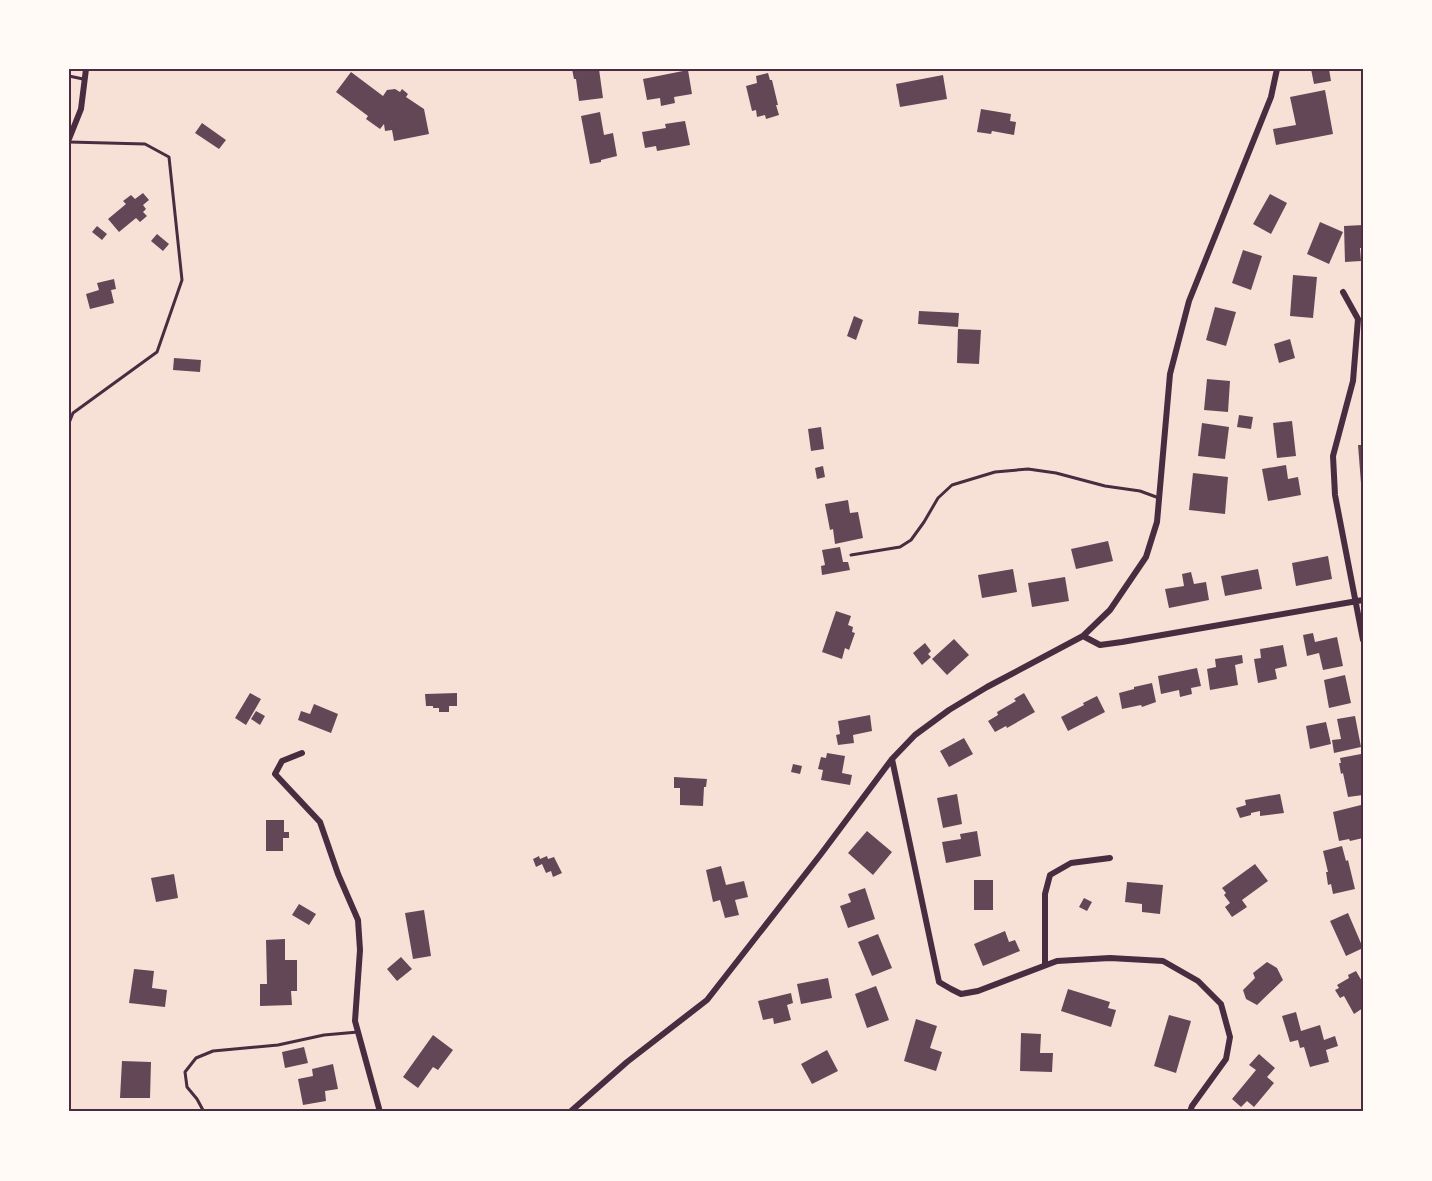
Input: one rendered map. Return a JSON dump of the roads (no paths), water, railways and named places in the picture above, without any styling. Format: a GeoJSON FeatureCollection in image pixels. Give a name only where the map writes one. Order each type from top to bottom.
{"type":"FeatureCollection","features":[{"type":"Feature","properties":{"kind":"street"},"geometry":{"type":"LineString","coordinates":[[69,140],[81,109],[86,69]]}},
{"type":"Feature","properties":{"kind":"street"},"geometry":{"type":"LineString","coordinates":[[570,1112],[627,1062],[707,1000],[892,759],[915,735],[949,710],[987,687],[1083,636],[1110,610],[1146,557],[1157,522],[1170,374],[1189,301],[1271,97],[1277,69]]}},
{"type":"Feature","properties":{"kind":"street"},"geometry":{"type":"LineString","coordinates":[[1343,292],[1358,319],[1353,381],[1333,456],[1335,495],[1363,640]]}},
{"type":"Feature","properties":{"kind":"street"},"geometry":{"type":"LineString","coordinates":[[1083,636],[1100,645],[1363,600]]}},
{"type":"Feature","properties":{"kind":"street"},"geometry":{"type":"LineString","coordinates":[[302,753],[282,761],[275,774],[320,822],[338,874],[358,920],[360,950],[355,1021],[380,1112]]}},
{"type":"Feature","properties":{"kind":"street"},"geometry":{"type":"LineString","coordinates":[[892,759],[939,982],[961,994],[978,991],[1056,961],[1110,958],[1163,962],[1198,981],[1221,1004],[1230,1037],[1227,1059],[1190,1112]]}},
{"type":"Feature","properties":{"kind":"street"},"geometry":{"type":"LineString","coordinates":[[1045,965],[1045,894],[1050,875],[1071,863],[1110,858]]}},
{"type":"Feature","properties":{"kind":"lane"},"geometry":{"type":"LineString","coordinates":[[69,76],[85,80]]}},
{"type":"Feature","properties":{"kind":"lane"},"geometry":{"type":"LineString","coordinates":[[69,140],[145,144],[169,157],[182,280],[158,352],[73,413],[69,423]]}},
{"type":"Feature","properties":{"kind":"lane"},"geometry":{"type":"LineString","coordinates":[[851,555],[900,547],[911,540],[938,498],[952,485],[995,472],[1028,469],[1105,486],[1140,491],[1159,498]]}},
{"type":"Feature","properties":{"kind":"lane"},"geometry":{"type":"LineString","coordinates":[[204,1112],[187,1087],[185,1072],[196,1058],[213,1050],[278,1045],[324,1035],[358,1032]]}}]}
